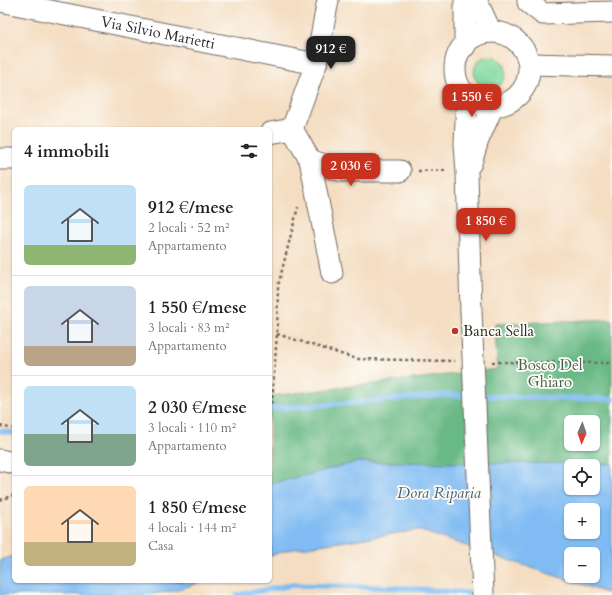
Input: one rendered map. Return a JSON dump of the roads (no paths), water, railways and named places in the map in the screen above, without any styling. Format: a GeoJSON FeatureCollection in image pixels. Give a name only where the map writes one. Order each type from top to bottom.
{"type":"FeatureCollection","features":[{"type":"Feature","properties":{"kind":"street"},"geometry":{"type":"LineString","coordinates":[[292,129],[316,64],[328,0]]}},
{"type":"Feature","properties":{"kind":"street"},"geometry":{"type":"LineString","coordinates":[[465,0],[465,46]]}},
{"type":"Feature","properties":{"kind":"street"},"geometry":{"type":"LineString","coordinates":[[476,0],[491,32]]}},
{"type":"Feature","properties":{"kind":"street"},"geometry":{"type":"LineString","coordinates":[[528,0],[528,2],[543,14],[571,7],[612,12]]}},
{"type":"Feature","properties":{"kind":"street","name":"Via Silvio Marietti"},"geometry":{"type":"LineString","coordinates":[[0,1],[316,64]]}},
{"type":"Feature","properties":{"kind":"street"},"geometry":{"type":"LineString","coordinates":[[491,32],[512,38],[520,45],[526,54],[529,64],[528,77],[524,88],[516,97],[505,104],[493,106],[471,100],[463,92],[458,81],[456,70],[457,58],[470,40],[480,34],[491,32]]}},
{"type":"Feature","properties":{"kind":"street"},"geometry":{"type":"LineString","coordinates":[[529,64],[612,66]]}},
{"type":"Feature","properties":{"kind":"street"},"geometry":{"type":"LineString","coordinates":[[467,95],[465,144],[459,172],[471,311],[483,595]]}},
{"type":"Feature","properties":{"kind":"street"},"geometry":{"type":"LineString","coordinates":[[459,172],[478,140],[493,106]]}},
{"type":"Feature","properties":{"kind":"street"},"geometry":{"type":"LineString","coordinates":[[272,133],[292,129]]}},
{"type":"Feature","properties":{"kind":"street"},"geometry":{"type":"LineString","coordinates":[[292,129],[310,160],[332,273]]}},
{"type":"Feature","properties":{"kind":"street"},"geometry":{"type":"LineString","coordinates":[[0,159],[12,159]]}},
{"type":"Feature","properties":{"kind":"street"},"geometry":{"type":"LineString","coordinates":[[310,160],[341,171],[400,171]]}},
{"type":"Feature","properties":{"kind":"street"},"geometry":{"type":"LineString","coordinates":[[0,460],[12,463]]}},
{"type":"Feature","properties":{"kind":"water","name":"Dora Riparia"},"geometry":{"type":"Polygon","coordinates":[[[357,462],[564,464],[564,495],[600,495],[600,464],[612,464],[612,593],[604,592],[577,583],[600,583],[600,547],[564,547],[564,579],[418,530],[287,550],[272,555],[272,483],[357,462]]]}},
{"type":"Feature","properties":{"kind":"water"},"geometry":{"type":"Polygon","coordinates":[[[12,557],[12,583],[198,583],[178,590],[147,595],[0,595],[0,560],[12,557]]]}},
{"type":"Feature","properties":{"kind":"waterway"},"geometry":{"type":"LineString","coordinates":[[272,409],[448,395],[612,399]]}},
{"type":"Feature","properties":{"kind":"waterway"},"geometry":{"type":"LineString","coordinates":[[0,431],[12,433]]}},
{"type":"Feature","properties":{"kind":"waterway"},"geometry":{"type":"LineString","coordinates":[[238,595],[292,585],[405,588],[478,594]]}},
{"type":"Feature","properties":{"kind":"place","name":"Banca Sella"},"geometry":{"type":"Point","coordinates":[455,331]}},
{"type":"Feature","properties":{"kind":"park label","name":"Bosco Del Ghiaro"},"geometry":{"type":"Point","coordinates":[550,374]}}]}
